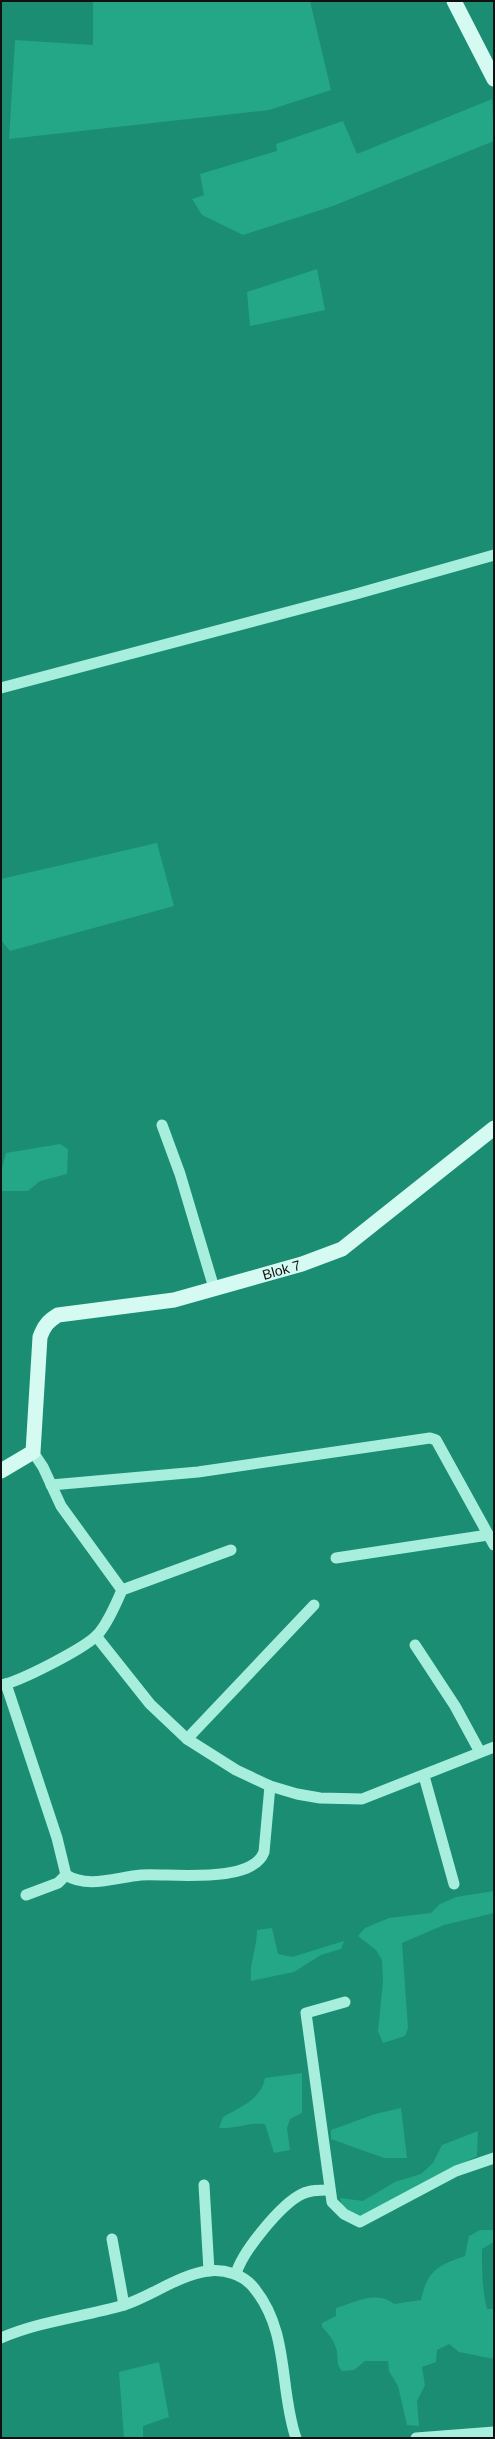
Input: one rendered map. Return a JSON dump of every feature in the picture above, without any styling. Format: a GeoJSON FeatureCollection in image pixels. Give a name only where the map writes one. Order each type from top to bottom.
{"type":"FeatureCollection","features":[{"type":"Feature","properties":{"kind":"street"},"geometry":{"type":"LineString","coordinates":[[454,1],[494,79]]}},
{"type":"Feature","properties":{"kind":"street"},"geometry":{"type":"LineString","coordinates":[[1,688],[356,594],[494,555]]}},
{"type":"Feature","properties":{"kind":"street"},"geometry":{"type":"LineString","coordinates":[[162,1125],[180,1174],[214,1288]]}},
{"type":"Feature","properties":{"kind":"street","name":"Blok 7"},"geometry":{"type":"LineString","coordinates":[[33,1452],[40,1337],[44,1326],[58,1315],[174,1300],[302,1264],[342,1249],[494,1128]]}},
{"type":"Feature","properties":{"kind":"street"},"geometry":{"type":"LineString","coordinates":[[51,1485],[198,1472],[430,1438],[436,1440],[491,1540],[336,1558]]}},
{"type":"Feature","properties":{"kind":"street"},"geometry":{"type":"LineString","coordinates":[[1,1471],[33,1452],[61,1506],[122,1590]]}},
{"type":"Feature","properties":{"kind":"street"},"geometry":{"type":"LineString","coordinates":[[232,1550],[122,1590],[116,1605],[96,1636],[52,1664],[3,1685],[57,1838],[66,1875],[74,1880],[84,1882],[141,1875],[198,1877],[241,1870],[253,1865],[262,1859],[264,1852],[270,1786]]}},
{"type":"Feature","properties":{"kind":"street"},"geometry":{"type":"LineString","coordinates":[[187,1739],[314,1605]]}},
{"type":"Feature","properties":{"kind":"street"},"geometry":{"type":"LineString","coordinates":[[96,1636],[150,1704],[187,1739],[236,1770],[270,1786],[296,1794],[320,1798],[362,1798],[424,1776],[494,1747]]}},
{"type":"Feature","properties":{"kind":"street"},"geometry":{"type":"LineString","coordinates":[[415,1645],[455,1706],[480,1752]]}},
{"type":"Feature","properties":{"kind":"street"},"geometry":{"type":"LineString","coordinates":[[424,1776],[454,1884]]}},
{"type":"Feature","properties":{"kind":"street"},"geometry":{"type":"LineString","coordinates":[[26,1895],[58,1883],[66,1875]]}},
{"type":"Feature","properties":{"kind":"street"},"geometry":{"type":"LineString","coordinates":[[345,2002],[306,2013],[329,2190],[332,2202],[344,2214],[360,2222],[456,2171],[494,2158]]}},
{"type":"Feature","properties":{"kind":"street"},"geometry":{"type":"LineString","coordinates":[[204,2185],[209,2271]]}},
{"type":"Feature","properties":{"kind":"street"},"geometry":{"type":"LineString","coordinates":[[236,2274],[239,2262],[282,2208],[302,2194],[318,2190],[329,2190]]}},
{"type":"Feature","properties":{"kind":"street"},"geometry":{"type":"LineString","coordinates":[[112,2239],[124,2305]]}},
{"type":"Feature","properties":{"kind":"street"},"geometry":{"type":"LineString","coordinates":[[1,2338],[24,2328],[124,2305],[195,2273],[209,2271],[236,2274],[254,2287],[275,2329],[284,2366],[296,2438]]}},
{"type":"Feature","properties":{"kind":"street"},"geometry":{"type":"LineString","coordinates":[[416,2438],[494,2432]]}},
{"type":"Feature","properties":{"kind":"green space"},"geometry":{"type":"Polygon","coordinates":[[[93,1],[310,1],[331,90],[269,110],[9,139],[15,40],[93,45],[93,1]]]}},
{"type":"Feature","properties":{"kind":"green space"},"geometry":{"type":"Polygon","coordinates":[[[492,99],[494,141],[333,206],[243,235],[202,215],[192,199],[204,195],[200,174],[277,151],[276,144],[343,121],[357,154],[492,99]]]}},
{"type":"Feature","properties":{"kind":"green space"},"geometry":{"type":"Polygon","coordinates":[[[317,269],[325,310],[250,326],[247,292],[317,269]]]}},
{"type":"Feature","properties":{"kind":"green space"},"geometry":{"type":"Polygon","coordinates":[[[157,843],[174,906],[10,951],[1,940],[1,879],[157,843]]]}},
{"type":"Feature","properties":{"kind":"green space"},"geometry":{"type":"Polygon","coordinates":[[[60,1144],[68,1149],[67,1174],[40,1181],[28,1191],[2,1191],[2,1168],[6,1153],[60,1144]]]}},
{"type":"Feature","properties":{"kind":"green space"},"geometry":{"type":"Polygon","coordinates":[[[494,1891],[494,1913],[444,1925],[402,1943],[408,2028],[405,2036],[383,2043],[378,2031],[383,1981],[382,1960],[376,1950],[358,1936],[365,1928],[389,1918],[431,1913],[440,1904],[456,1897],[494,1891]]]}},
{"type":"Feature","properties":{"kind":"green space"},"geometry":{"type":"Polygon","coordinates":[[[272,1928],[278,1954],[292,1957],[344,1941],[341,1949],[321,1955],[294,1972],[251,1981],[251,1968],[257,1930],[272,1928]]]}},
{"type":"Feature","properties":{"kind":"green space"},"geometry":{"type":"Polygon","coordinates":[[[302,2073],[302,2113],[290,2119],[287,2128],[290,2150],[274,2153],[265,2124],[219,2128],[223,2117],[249,2102],[259,2092],[263,2086],[265,2078],[302,2073]]]}},
{"type":"Feature","properties":{"kind":"green space"},"geometry":{"type":"Polygon","coordinates":[[[401,2108],[407,2158],[384,2158],[331,2139],[331,2130],[375,2114],[401,2108]]]}},
{"type":"Feature","properties":{"kind":"green space"},"geometry":{"type":"Polygon","coordinates":[[[478,2131],[477,2156],[359,2216],[342,2206],[340,2198],[363,2201],[395,2182],[421,2174],[433,2163],[442,2145],[478,2131]]]}},
{"type":"Feature","properties":{"kind":"green space"},"geometry":{"type":"Polygon","coordinates":[[[480,2230],[494,2230],[494,2242],[482,2249],[485,2302],[487,2309],[494,2309],[494,2359],[459,2352],[449,2344],[437,2350],[436,2362],[422,2367],[425,2385],[417,2401],[419,2426],[407,2425],[398,2386],[389,2371],[388,2361],[365,2361],[354,2370],[342,2371],[338,2363],[335,2345],[330,2336],[322,2327],[322,2323],[336,2316],[336,2308],[366,2298],[380,2298],[394,2304],[421,2300],[427,2282],[435,2270],[465,2256],[469,2236],[480,2230]]]}},
{"type":"Feature","properties":{"kind":"green space"},"geometry":{"type":"Polygon","coordinates":[[[159,2362],[169,2417],[143,2426],[143,2438],[124,2438],[119,2372],[159,2362]]]}}]}
